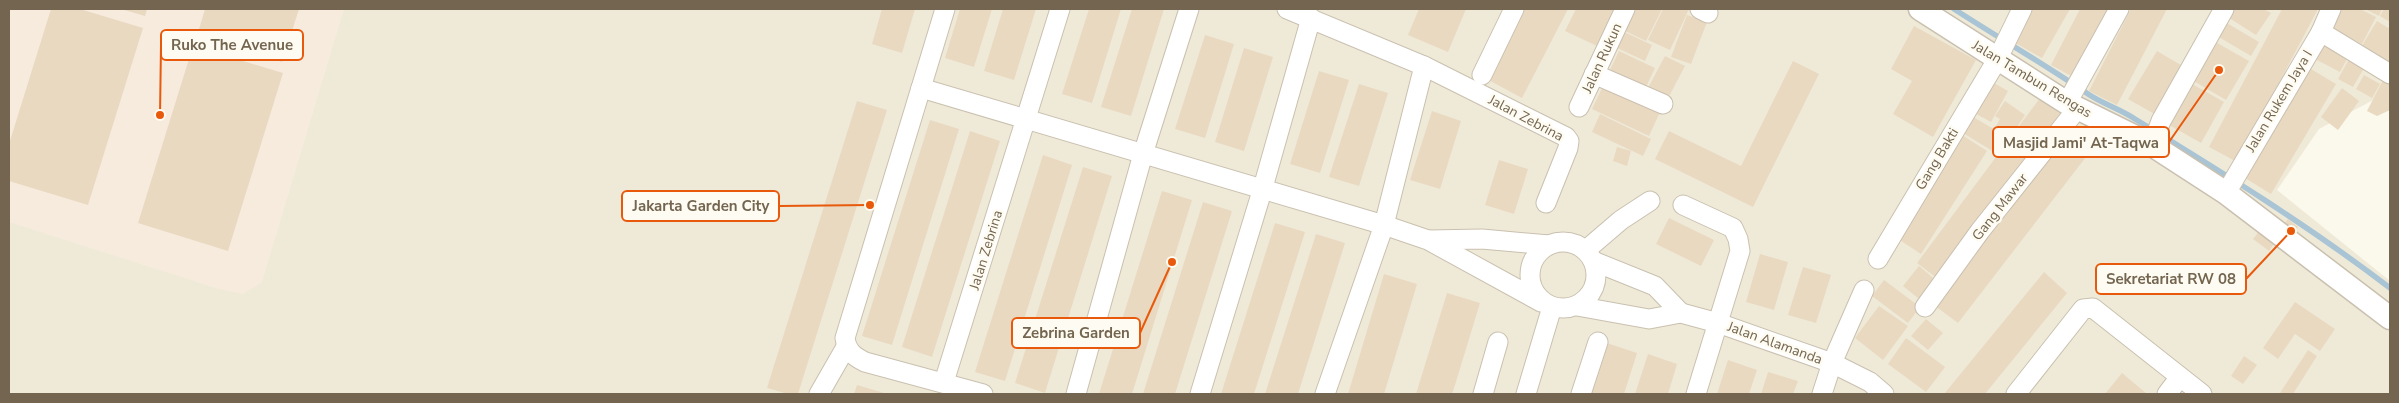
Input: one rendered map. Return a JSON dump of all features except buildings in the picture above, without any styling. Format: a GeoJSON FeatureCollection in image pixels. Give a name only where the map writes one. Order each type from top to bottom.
{"type":"FeatureCollection","features":[{"type":"Feature","properties":{"kind":"street"},"geometry":{"type":"LineString","coordinates":[[820,394],[846,347],[847,327],[945,9]]}},
{"type":"Feature","properties":{"kind":"street","name":"Jalan Zebrina"},"geometry":{"type":"LineString","coordinates":[[944,382],[1060,9]]}},
{"type":"Feature","properties":{"kind":"street"},"geometry":{"type":"LineString","coordinates":[[1076,394],[1143,154],[1189,9]]}},
{"type":"Feature","properties":{"kind":"street","name":"Jalan Zebrina"},"geometry":{"type":"LineString","coordinates":[[1287,9],[1424,66],[1566,137],[1569,142],[1568,148],[1546,203]]}},
{"type":"Feature","properties":{"kind":"street"},"geometry":{"type":"LineString","coordinates":[[1482,75],[1514,9]]}},
{"type":"Feature","properties":{"kind":"street","name":"Jalan Rukun"},"geometry":{"type":"LineString","coordinates":[[1579,107],[1625,9]]}},
{"type":"Feature","properties":{"kind":"street","name":"Jalan Tambun Rengas"},"geometry":{"type":"LineString","coordinates":[[1920,9],[2001,50],[2073,98],[2153,142],[2233,181],[2390,318]]}},
{"type":"Feature","properties":{"kind":"street","name":"Gang Bakti"},"geometry":{"type":"LineString","coordinates":[[1878,259],[2001,50],[2022,9]]}},
{"type":"Feature","properties":{"kind":"street","name":"Gang Mawar"},"geometry":{"type":"LineString","coordinates":[[1925,307],[2073,98],[2119,9]]}},
{"type":"Feature","properties":{"kind":"street"},"geometry":{"type":"LineString","coordinates":[[2153,142],[2161,121],[2224,9]]}},
{"type":"Feature","properties":{"kind":"street","name":"Jalan Rukem Jaya I"},"geometry":{"type":"LineString","coordinates":[[2233,181],[2320,32],[2331,9]]}},
{"type":"Feature","properties":{"kind":"street"},"geometry":{"type":"LineString","coordinates":[[1200,394],[1262,190],[1311,18]]}},
{"type":"Feature","properties":{"kind":"street"},"geometry":{"type":"LineString","coordinates":[[2320,32],[2390,74]]}},
{"type":"Feature","properties":{"kind":"street"},"geometry":{"type":"LineString","coordinates":[[1325,394],[1384,225],[1424,66]]}},
{"type":"Feature","properties":{"kind":"street"},"geometry":{"type":"LineString","coordinates":[[1594,74],[1663,104]]}},
{"type":"Feature","properties":{"kind":"street"},"geometry":{"type":"LineString","coordinates":[[921,88],[1384,225],[1428,240],[1546,305],[1565,309],[1577,306],[1588,298],[1595,287],[1597,276],[1590,255]]}},
{"type":"Feature","properties":{"kind":"street"},"geometry":{"type":"LineString","coordinates":[[1590,255],[1621,220],[1650,201]]}},
{"type":"Feature","properties":{"kind":"street"},"geometry":{"type":"LineString","coordinates":[[1683,206],[1733,228],[1738,239],[1740,251],[1718,323]]}},
{"type":"Feature","properties":{"kind":"street"},"geometry":{"type":"LineString","coordinates":[[1428,240],[1482,239],[1549,245],[1562,242],[1575,243],[1590,255],[1655,286],[1681,313]]}},
{"type":"Feature","properties":{"kind":"street"},"geometry":{"type":"LineString","coordinates":[[1546,305],[1533,290],[1530,277],[1532,264],[1538,252],[1549,245]]}},
{"type":"Feature","properties":{"kind":"street"},"geometry":{"type":"LineString","coordinates":[[1832,363],[1864,290]]}},
{"type":"Feature","properties":{"kind":"street"},"geometry":{"type":"LineString","coordinates":[[1526,394],[1546,305]]}},
{"type":"Feature","properties":{"kind":"street","name":"Jalan Alamanda"},"geometry":{"type":"LineString","coordinates":[[1577,306],[1649,319],[1681,313],[1718,323],[1832,363],[1870,382],[1884,394]]}},
{"type":"Feature","properties":{"kind":"street"},"geometry":{"type":"LineString","coordinates":[[2016,394],[2083,309],[2088,307],[2093,308],[2202,394]]}},
{"type":"Feature","properties":{"kind":"street","name":"Jalan Alamanda"},"geometry":{"type":"LineString","coordinates":[[1696,394],[1718,323]]}},
{"type":"Feature","properties":{"kind":"street"},"geometry":{"type":"LineString","coordinates":[[1483,394],[1498,342]]}},
{"type":"Feature","properties":{"kind":"street"},"geometry":{"type":"LineString","coordinates":[[1581,394],[1598,342]]}},
{"type":"Feature","properties":{"kind":"street"},"geometry":{"type":"LineString","coordinates":[[846,347],[854,357],[864,362],[983,394]]}},
{"type":"Feature","properties":{"kind":"street","name":"Jalan Alamanda"},"geometry":{"type":"LineString","coordinates":[[1822,394],[1832,363]]}},
{"type":"Feature","properties":{"kind":"street"},"geometry":{"type":"LineString","coordinates":[[2166,394],[2180,377]]}},
{"type":"Feature","properties":{"kind":"shaded area"},"geometry":{"type":"Polygon","coordinates":[[[9,9],[2390,9],[2390,91],[2319,129],[2277,190],[2390,281],[2390,394],[9,394],[9,9]]]}},
{"type":"Feature","properties":{"kind":"shaded area"},"geometry":{"type":"Polygon","coordinates":[[[9,9],[344,9],[262,282],[243,294],[219,289],[9,222],[9,9]]]}},
{"type":"Feature","properties":{"kind":"waterway"},"geometry":{"type":"LineString","coordinates":[[1954,9],[2094,98],[2129,115],[2233,179],[2297,221],[2390,288]]}},
{"type":"Feature","properties":{"kind":"place","name":"Masjid Jami' At-Taqwa"},"geometry":{"type":"Point","coordinates":[2219,70]}},
{"type":"Feature","properties":{"kind":"place","name":"Ruko The Avenue"},"geometry":{"type":"Point","coordinates":[160,115]}},
{"type":"Feature","properties":{"kind":"place","name":"Jakarta Garden City"},"geometry":{"type":"Point","coordinates":[870,205]}},
{"type":"Feature","properties":{"kind":"place","name":"Sekretariat RW 08"},"geometry":{"type":"Point","coordinates":[2291,231]}},
{"type":"Feature","properties":{"kind":"place","name":"Zebrina Garden"},"geometry":{"type":"Point","coordinates":[1172,262]}}]}
